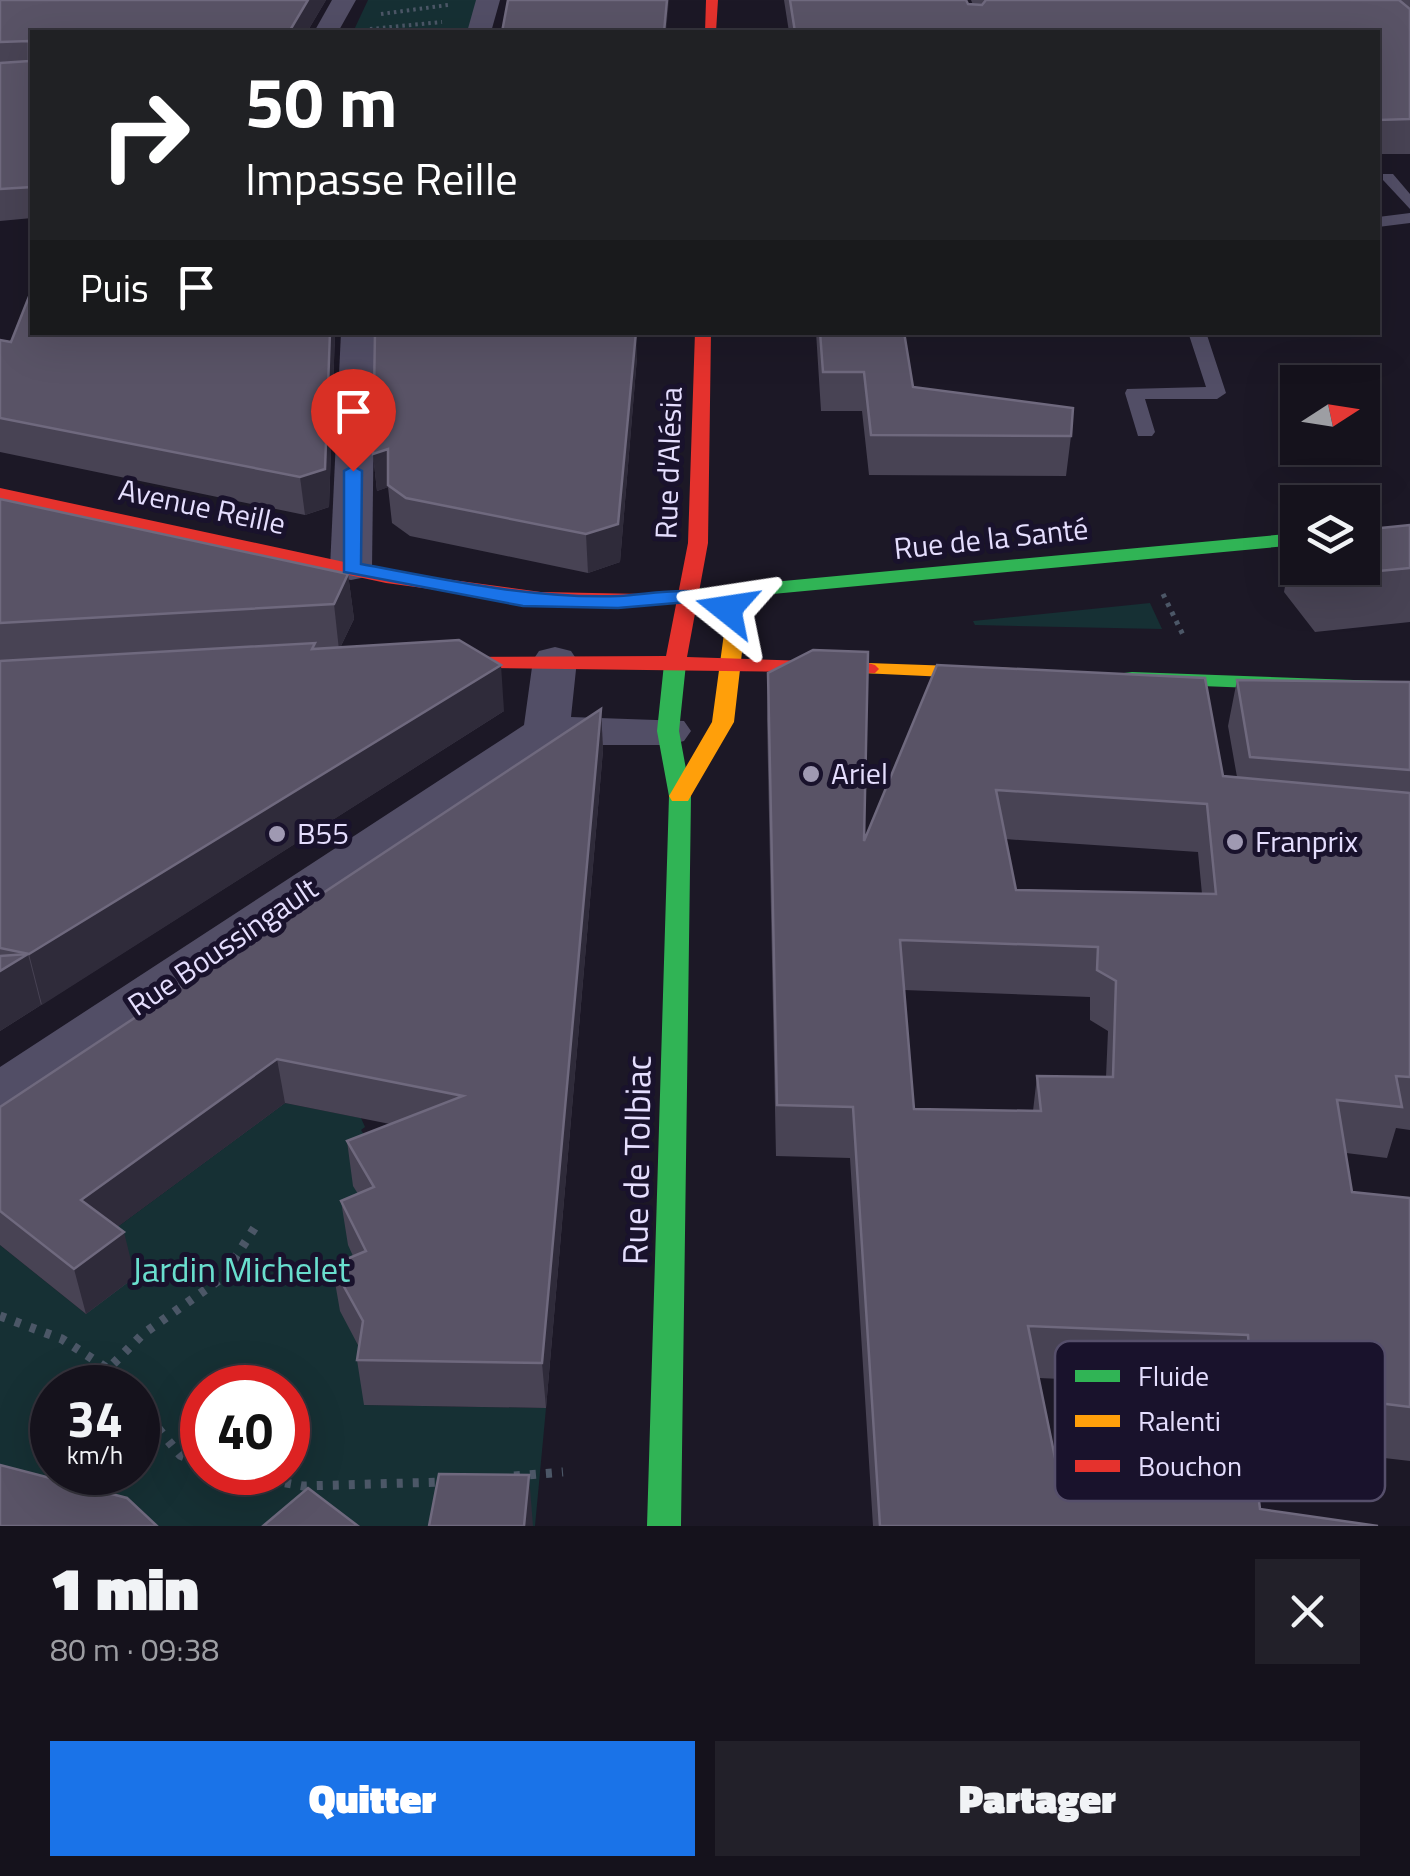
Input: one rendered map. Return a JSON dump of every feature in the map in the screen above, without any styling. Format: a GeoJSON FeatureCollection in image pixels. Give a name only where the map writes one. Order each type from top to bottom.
{"type":"FeatureCollection","features":[{"type":"Feature","properties":{"kind":"street"},"geometry":{"type":"LineString","coordinates":[[327,30],[344,0]]}},
{"type":"Feature","properties":{"kind":"street"},"geometry":{"type":"LineString","coordinates":[[480,30],[488,0]]}},
{"type":"Feature","properties":{"kind":"street"},"geometry":{"type":"LineString","coordinates":[[711,30],[712,0]]}},
{"type":"Feature","properties":{"kind":"street"},"geometry":{"type":"LineString","coordinates":[[351,568],[358,335]]}},
{"type":"Feature","properties":{"kind":"street","name":"Rue d'Alésia"},"geometry":{"type":"LineString","coordinates":[[677,663],[699,536],[704,335]]}},
{"type":"Feature","properties":{"kind":"street","name":"Avenue Reille"},"geometry":{"type":"LineString","coordinates":[[0,494],[523,600],[618,602],[690,596]]}},
{"type":"Feature","properties":{"kind":"street","name":"Rue de la Santé"},"geometry":{"type":"LineString","coordinates":[[690,596],[1280,542]]}},
{"type":"Feature","properties":{"kind":"street"},"geometry":{"type":"LineString","coordinates":[[680,796],[724,722],[733,664],[735,622],[727,609],[690,596]]}},
{"type":"Feature","properties":{"kind":"street"},"geometry":{"type":"LineString","coordinates":[[555,660],[546,731],[668,731]]}},
{"type":"Feature","properties":{"kind":"street"},"geometry":{"type":"LineString","coordinates":[[395,664],[555,660],[1029,674]]}},
{"type":"Feature","properties":{"kind":"street","name":"Rue de Tolbiac"},"geometry":{"type":"LineString","coordinates":[[664,1526],[680,796],[668,731],[668,699],[677,663]]}},
{"type":"Feature","properties":{"kind":"street"},"geometry":{"type":"LineString","coordinates":[[1107,677],[1207,693],[1410,688]]}},
{"type":"Feature","properties":{"kind":"street","name":"Rue Boussingault"},"geometry":{"type":"LineString","coordinates":[[0,1096],[546,731]]}},
{"type":"Feature","properties":{"kind":"lane"},"geometry":{"type":"LineString","coordinates":[[1383,177],[1410,176]]}},
{"type":"Feature","properties":{"kind":"lane"},"geometry":{"type":"LineString","coordinates":[[1383,177],[1410,204]]}},
{"type":"Feature","properties":{"kind":"lane"},"geometry":{"type":"LineString","coordinates":[[1380,222],[1410,218]]}},
{"type":"Feature","properties":{"kind":"lane"},"geometry":{"type":"LineString","coordinates":[[1145,432],[1134,393],[1217,393],[1198,335]]}},
{"type":"Feature","properties":{"kind":"path"},"geometry":{"type":"LineString","coordinates":[[375,15],[450,5]]}},
{"type":"Feature","properties":{"kind":"path"},"geometry":{"type":"LineString","coordinates":[[368,29],[444,22]]}},
{"type":"Feature","properties":{"kind":"path"},"geometry":{"type":"LineString","coordinates":[[1162,592],[1186,642]]}},
{"type":"Feature","properties":{"kind":"path"},"geometry":{"type":"LineString","coordinates":[[113,1365],[143,1334],[222,1278],[259,1222]]}},
{"type":"Feature","properties":{"kind":"path"},"geometry":{"type":"LineString","coordinates":[[0,1316],[62,1339],[101,1365]]}},
{"type":"Feature","properties":{"kind":"path"},"geometry":{"type":"LineString","coordinates":[[160,1431],[180,1455]]}},
{"type":"Feature","properties":{"kind":"path"},"geometry":{"type":"LineString","coordinates":[[500,1477],[562,1472]]}},
{"type":"Feature","properties":{"kind":"path"},"geometry":{"type":"LineString","coordinates":[[310,1485],[363,1488],[461,1480]]}},
{"type":"Feature","properties":{"kind":"green space"},"geometry":{"type":"Polygon","coordinates":[[[368,0],[480,0],[470,30],[354,30],[368,0]]]}},
{"type":"Feature","properties":{"kind":"green space"},"geometry":{"type":"Polygon","coordinates":[[[1150,603],[1162,629],[975,625],[973,621],[1150,603]]]}},
{"type":"Feature","properties":{"kind":"green space","name":"Jardin Michelet"},"geometry":{"type":"Polygon","coordinates":[[[285,1103],[361,1118],[365,1127],[361,1130],[387,1172],[364,1405],[546,1408],[535,1526],[20,1526],[0,1521],[0,1245],[86,1314],[93,1245],[285,1103]]]}},
{"type":"Feature","properties":{"kind":"building"},"geometry":{"type":"Polygon","coordinates":[[[0,0],[308,0],[290,30],[30,30],[30,187],[0,189],[0,63],[29,61],[29,41],[0,42],[0,0]]]}},
{"type":"Feature","properties":{"kind":"building"},"geometry":{"type":"Polygon","coordinates":[[[508,0],[667,0],[664,30],[502,30],[508,0]]]}},
{"type":"Feature","properties":{"kind":"building"},"geometry":{"type":"Polygon","coordinates":[[[790,0],[966,0],[968,4],[982,5],[986,0],[1399,0],[1410,9],[1410,119],[1380,120],[1380,30],[795,30],[790,0]]]}},
{"type":"Feature","properties":{"kind":"building"},"geometry":{"type":"Polygon","coordinates":[[[30,294],[30,335],[330,335],[325,469],[300,477],[0,418],[0,340],[11,342],[30,294]]]}},
{"type":"Feature","properties":{"kind":"building"},"geometry":{"type":"Polygon","coordinates":[[[375,335],[636,335],[618,524],[586,534],[406,498],[388,485],[388,449],[373,454],[375,335]]]}},
{"type":"Feature","properties":{"kind":"building"},"geometry":{"type":"Polygon","coordinates":[[[820,335],[904,335],[913,387],[1073,408],[1071,436],[871,435],[864,372],[823,372],[820,335]]]}},
{"type":"Feature","properties":{"kind":"building"},"geometry":{"type":"Polygon","coordinates":[[[0,499],[348,574],[334,604],[0,623],[0,499]]]}},
{"type":"Feature","properties":{"kind":"building"},"geometry":{"type":"Polygon","coordinates":[[[1410,525],[1410,568],[1380,571],[1380,528],[1410,525]]]}},
{"type":"Feature","properties":{"kind":"building"},"geometry":{"type":"Polygon","coordinates":[[[459,640],[501,665],[29,954],[0,948],[0,661],[315,643],[312,649],[459,640]]]}},
{"type":"Feature","properties":{"kind":"building"},"geometry":{"type":"Polygon","coordinates":[[[813,650],[868,652],[864,841],[937,665],[1205,678],[1223,776],[1410,793],[1410,1077],[1396,1076],[1402,1107],[1337,1100],[1352,1192],[1410,1198],[1410,1407],[1385,1404],[1385,1341],[1248,1341],[1248,1335],[1028,1326],[1055,1458],[1055,1501],[1259,1501],[1260,1509],[1378,1526],[880,1526],[853,1107],[777,1105],[768,673],[813,650]],[[996,790],[1016,890],[1216,894],[1207,804],[996,790]],[[900,940],[914,1109],[1041,1111],[1037,1076],[1113,1077],[1116,981],[1097,970],[1098,947],[900,940]]]}},
{"type":"Feature","properties":{"kind":"building"},"geometry":{"type":"Polygon","coordinates":[[[1237,680],[1410,682],[1410,770],[1250,757],[1237,680]]]}},
{"type":"Feature","properties":{"kind":"building"},"geometry":{"type":"Polygon","coordinates":[[[601,709],[542,1363],[357,1360],[363,1321],[332,1265],[366,1251],[341,1201],[374,1187],[347,1141],[463,1096],[277,1059],[81,1200],[124,1232],[74,1269],[0,1211],[0,1107],[601,709]]]}},
{"type":"Feature","properties":{"kind":"building"},"geometry":{"type":"Polygon","coordinates":[[[28,954],[0,971],[0,956],[28,954]]]}},
{"type":"Feature","properties":{"kind":"building"},"geometry":{"type":"Polygon","coordinates":[[[0,1465],[30,1473],[30,1495],[115,1495],[127,1498],[157,1526],[0,1526],[0,1465]]]}},
{"type":"Feature","properties":{"kind":"building"},"geometry":{"type":"Polygon","coordinates":[[[439,1474],[529,1475],[524,1526],[429,1526],[439,1474]]]}},
{"type":"Feature","properties":{"kind":"building"},"geometry":{"type":"Polygon","coordinates":[[[310,1490],[358,1526],[263,1526],[300,1495],[310,1495],[310,1490]]]}},
{"type":"Feature","properties":{"kind":"traffic: fast"},"geometry":{"type":"LineString","coordinates":[[644,600],[1280,541]]}},
{"type":"Feature","properties":{"kind":"traffic: fast"},"geometry":{"type":"LineString","coordinates":[[664,1526],[680,796],[668,731],[675,664]]}},
{"type":"Feature","properties":{"kind":"traffic: fast"},"geometry":{"type":"LineString","coordinates":[[1132,678],[1410,688]]}},
{"type":"Feature","properties":{"kind":"traffic: slow"},"geometry":{"type":"LineString","coordinates":[[680,796],[723,722],[735,626]]}},
{"type":"Feature","properties":{"kind":"traffic: slow"},"geometry":{"type":"LineString","coordinates":[[868,669],[1011,674]]}},
{"type":"Feature","properties":{"kind":"traffic: jam"},"geometry":{"type":"LineString","coordinates":[[711,30],[712,0]]}},
{"type":"Feature","properties":{"kind":"traffic: jam"},"geometry":{"type":"LineString","coordinates":[[675,664],[698,543],[703,335]]}},
{"type":"Feature","properties":{"kind":"traffic: jam"},"geometry":{"type":"LineString","coordinates":[[0,494],[386,577],[541,598],[644,600]]}},
{"type":"Feature","properties":{"kind":"traffic: jam"},"geometry":{"type":"LineString","coordinates":[[417,663],[612,661],[868,669]]}},
{"type":"Feature","properties":{"kind":"place","name":"Ariel"},"geometry":{"type":"Point","coordinates":[811,774]}},
{"type":"Feature","properties":{"kind":"place","name":"B55"},"geometry":{"type":"Point","coordinates":[277,834]}},
{"type":"Feature","properties":{"kind":"place","name":"Franprix"},"geometry":{"type":"Point","coordinates":[1235,842]}},
{"type":"Feature","properties":{"kind":"route"},"geometry":{"type":"LineString","coordinates":[[353,471],[351,568],[523,600],[618,602],[690,596],[727,609]]}}]}
